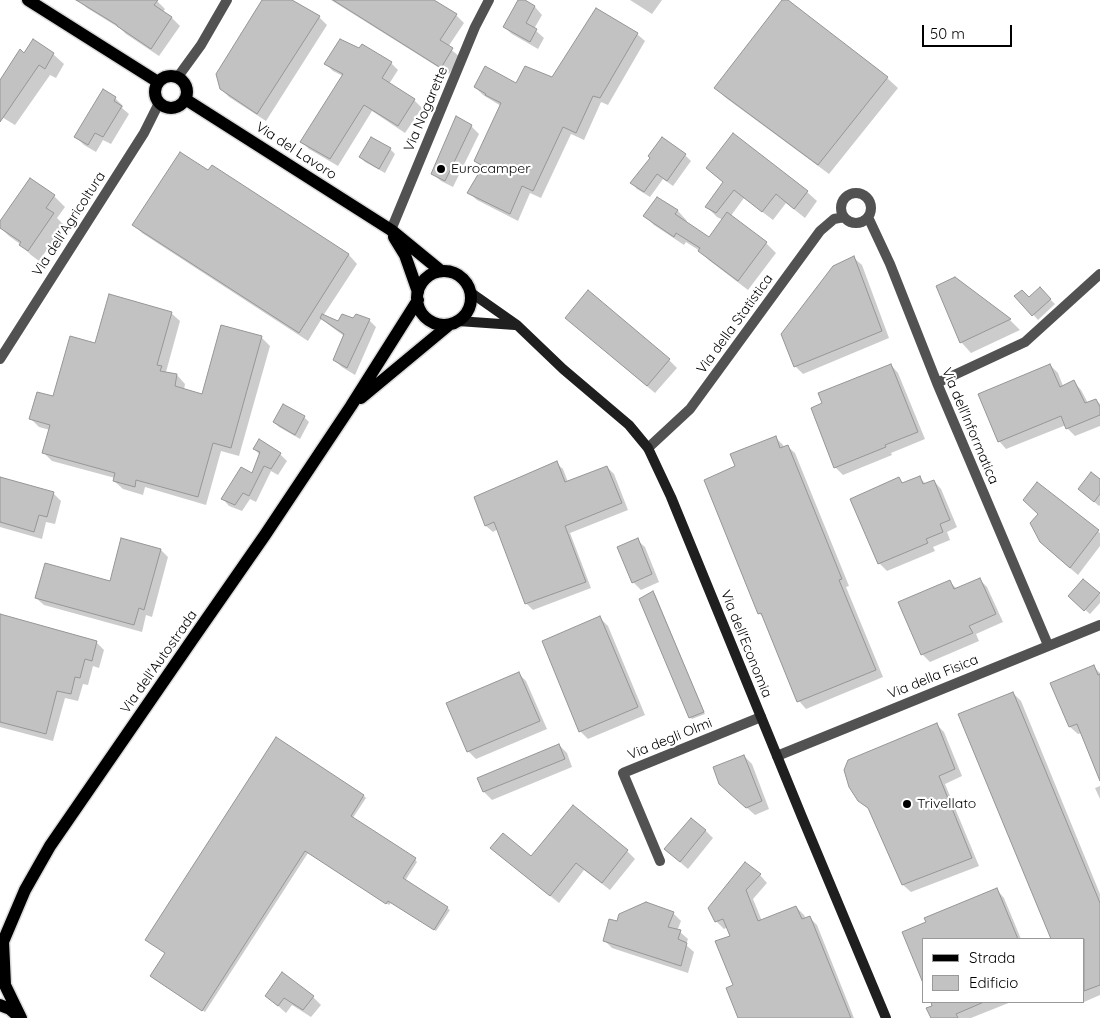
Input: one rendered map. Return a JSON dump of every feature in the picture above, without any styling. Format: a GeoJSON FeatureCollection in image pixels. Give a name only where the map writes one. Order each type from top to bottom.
{"type":"FeatureCollection","features":[{"type":"Feature","properties":{"kind":"main road"},"geometry":{"type":"LineString","coordinates":[[28,0],[158,82]]}},
{"type":"Feature","properties":{"kind":"main road"},"geometry":{"type":"LineString","coordinates":[[169,76],[178,78],[182,80],[186,89],[185,99],[173,108],[163,106],[157,100],[155,91],[158,82],[169,76]]}},
{"type":"Feature","properties":{"kind":"main road","name":"Via del Lavoro"},"geometry":{"type":"LineString","coordinates":[[185,99],[391,230],[441,271]]}},
{"type":"Feature","properties":{"kind":"main road","name":"Via del Lavoro"},"geometry":{"type":"LineString","coordinates":[[391,230],[405,255],[418,296]]}},
{"type":"Feature","properties":{"kind":"main road"},"geometry":{"type":"LineString","coordinates":[[441,271],[457,274],[463,279],[470,292]]}},
{"type":"Feature","properties":{"kind":"main road","name":"Via dell'Autostrada"},"geometry":{"type":"LineString","coordinates":[[21,1018],[5,985],[2,945],[24,890],[50,846],[265,535],[351,406],[418,296],[421,284],[426,278],[441,271]]}},
{"type":"Feature","properties":{"kind":"main road","name":"Via dell'Economia"},"geometry":{"type":"LineString","coordinates":[[470,292],[516,325],[630,426],[648,448],[886,1018]]}},
{"type":"Feature","properties":{"kind":"main road","name":"Via dell'Autostrada"},"geometry":{"type":"LineString","coordinates":[[351,406],[465,316],[471,300],[470,292]]}},
{"type":"Feature","properties":{"kind":"main road"},"geometry":{"type":"LineString","coordinates":[[418,296],[420,309],[424,316],[431,322],[440,325],[454,323],[516,325]]}},
{"type":"Feature","properties":{"kind":"main road"},"geometry":{"type":"LineString","coordinates":[[0,1005],[21,1018]]}},
{"type":"Feature","properties":{"kind":"street"},"geometry":{"type":"LineString","coordinates":[[178,78],[227,0]]}},
{"type":"Feature","properties":{"kind":"street","name":"Via Nogarette"},"geometry":{"type":"LineString","coordinates":[[391,230],[475,27],[489,0]]}},
{"type":"Feature","properties":{"kind":"street","name":"Via dell'Agricoltura"},"geometry":{"type":"LineString","coordinates":[[0,358],[144,133],[159,103]]}},
{"type":"Feature","properties":{"kind":"street"},"geometry":{"type":"LineString","coordinates":[[851,193],[860,193],[868,199],[871,208],[865,220],[856,223],[844,217],[841,208],[844,199],[851,193]]}},
{"type":"Feature","properties":{"kind":"street","name":"Via dell'Informatica"},"geometry":{"type":"LineString","coordinates":[[868,216],[890,264],[937,383],[1048,645]]}},
{"type":"Feature","properties":{"kind":"street","name":"Via della Statistica"},"geometry":{"type":"LineString","coordinates":[[648,448],[690,409],[820,231],[834,219],[844,217]]}},
{"type":"Feature","properties":{"kind":"street"},"geometry":{"type":"LineString","coordinates":[[937,383],[1025,342],[1100,274]]}},
{"type":"Feature","properties":{"kind":"street","name":"Via della Fisica"},"geometry":{"type":"LineString","coordinates":[[777,756],[1100,625]]}},
{"type":"Feature","properties":{"kind":"street","name":"Via degli Olmi"},"geometry":{"type":"LineString","coordinates":[[660,860],[623,773],[761,718]]}},
{"type":"Feature","properties":{"kind":"building"},"geometry":{"type":"Polygon","coordinates":[[[76,0],[158,0],[154,5],[172,17],[151,49],[76,0]]]}},
{"type":"Feature","properties":{"kind":"building"},"geometry":{"type":"Polygon","coordinates":[[[262,0],[292,0],[320,16],[257,114],[220,89],[216,74],[262,0]]]}},
{"type":"Feature","properties":{"kind":"building"},"geometry":{"type":"Polygon","coordinates":[[[333,0],[434,0],[457,14],[440,40],[453,48],[441,68],[333,0]]]}},
{"type":"Feature","properties":{"kind":"building"},"geometry":{"type":"Polygon","coordinates":[[[518,0],[525,0],[535,6],[526,23],[537,29],[530,42],[503,27],[518,0]]]}},
{"type":"Feature","properties":{"kind":"building"},"geometry":{"type":"Polygon","coordinates":[[[782,0],[788,0],[888,77],[818,165],[714,88],[782,0]]]}},
{"type":"Feature","properties":{"kind":"building"},"geometry":{"type":"Polygon","coordinates":[[[596,8],[638,33],[600,98],[593,96],[576,133],[563,127],[533,191],[522,186],[510,214],[467,193],[483,166],[474,161],[501,103],[474,87],[485,66],[516,83],[525,66],[552,77],[596,8]]]}},
{"type":"Feature","properties":{"kind":"building"},"geometry":{"type":"Polygon","coordinates":[[[33,39],[54,53],[45,69],[39,65],[0,122],[0,80],[20,49],[24,53],[33,39]]]}},
{"type":"Feature","properties":{"kind":"building"},"geometry":{"type":"Polygon","coordinates":[[[340,39],[359,48],[362,44],[392,62],[382,78],[415,99],[398,126],[364,105],[330,159],[300,142],[343,74],[324,64],[340,39]]]}},
{"type":"Feature","properties":{"kind":"building"},"geometry":{"type":"Polygon","coordinates":[[[103,89],[116,97],[114,101],[122,106],[103,137],[95,133],[88,145],[74,137],[103,89]]]}},
{"type":"Feature","properties":{"kind":"building"},"geometry":{"type":"Polygon","coordinates":[[[456,116],[472,125],[445,181],[431,174],[456,116]]]}},
{"type":"Feature","properties":{"kind":"building"},"geometry":{"type":"Polygon","coordinates":[[[733,133],[808,191],[794,209],[776,194],[762,212],[734,190],[716,213],[705,207],[723,182],[706,168],[733,133]]]}},
{"type":"Feature","properties":{"kind":"building"},"geometry":{"type":"Polygon","coordinates":[[[371,137],[391,148],[379,169],[359,157],[371,137]]]}},
{"type":"Feature","properties":{"kind":"building"},"geometry":{"type":"Polygon","coordinates":[[[662,137],[686,154],[667,181],[657,174],[644,192],[630,183],[650,158],[648,156],[662,137]]]}},
{"type":"Feature","properties":{"kind":"building"},"geometry":{"type":"Polygon","coordinates":[[[180,152],[208,170],[212,165],[349,254],[299,333],[132,225],[180,152]]]}},
{"type":"Feature","properties":{"kind":"building"},"geometry":{"type":"Polygon","coordinates":[[[30,178],[55,195],[46,208],[54,213],[28,251],[19,245],[21,242],[0,228],[0,221],[30,178]]]}},
{"type":"Feature","properties":{"kind":"building"},"geometry":{"type":"Polygon","coordinates":[[[657,197],[678,210],[675,214],[709,237],[727,212],[767,242],[738,281],[698,251],[700,248],[676,233],[674,237],[643,216],[657,197]]]}},
{"type":"Feature","properties":{"kind":"building"},"geometry":{"type":"Polygon","coordinates":[[[854,256],[882,331],[794,367],[781,334],[833,266],[854,256]]]}},
{"type":"Feature","properties":{"kind":"building"},"geometry":{"type":"Polygon","coordinates":[[[955,277],[1011,319],[960,343],[936,286],[955,277]]]}},
{"type":"Feature","properties":{"kind":"building"},"geometry":{"type":"Polygon","coordinates":[[[1040,287],[1051,299],[1032,316],[1014,296],[1022,290],[1029,297],[1040,287]]]}},
{"type":"Feature","properties":{"kind":"building"},"geometry":{"type":"Polygon","coordinates":[[[588,290],[670,359],[647,386],[565,318],[588,290]]]}},
{"type":"Feature","properties":{"kind":"building"},"geometry":{"type":"Polygon","coordinates":[[[109,294],[172,312],[157,365],[162,366],[160,371],[177,374],[175,386],[202,394],[221,325],[262,336],[231,448],[213,443],[198,497],[136,480],[135,487],[113,481],[115,473],[42,453],[50,425],[29,419],[37,392],[53,396],[70,336],[95,343],[109,294]]]}},
{"type":"Feature","properties":{"kind":"building"},"geometry":{"type":"Polygon","coordinates":[[[322,314],[338,321],[342,314],[353,318],[356,314],[370,319],[347,368],[333,360],[344,334],[320,318],[322,314]]]}},
{"type":"Feature","properties":{"kind":"building"},"geometry":{"type":"Polygon","coordinates":[[[891,364],[918,432],[834,468],[811,408],[822,403],[818,393],[891,364]]]}},
{"type":"Feature","properties":{"kind":"building"},"geometry":{"type":"Polygon","coordinates":[[[1050,364],[1060,387],[1074,380],[1085,403],[1096,399],[1100,407],[1100,415],[1066,429],[1061,416],[998,442],[978,394],[1050,364]]]}},
{"type":"Feature","properties":{"kind":"building"},"geometry":{"type":"Polygon","coordinates":[[[283,404],[305,416],[295,435],[273,422],[283,404]]]}},
{"type":"Feature","properties":{"kind":"building"},"geometry":{"type":"Polygon","coordinates":[[[776,436],[780,448],[788,445],[842,579],[839,580],[876,670],[797,702],[761,613],[758,614],[704,480],[735,466],[730,454],[776,436]]]}},
{"type":"Feature","properties":{"kind":"building"},"geometry":{"type":"Polygon","coordinates":[[[259,439],[281,453],[271,469],[264,466],[249,496],[243,493],[235,505],[221,499],[241,467],[252,473],[260,452],[253,449],[259,439]]]}},
{"type":"Feature","properties":{"kind":"building"},"geometry":{"type":"Polygon","coordinates":[[[557,461],[565,482],[607,466],[622,503],[565,526],[586,582],[525,604],[494,522],[485,526],[474,497],[557,461]]]}},
{"type":"Feature","properties":{"kind":"building"},"geometry":{"type":"Polygon","coordinates":[[[1091,472],[1100,479],[1100,494],[1094,502],[1078,489],[1091,472]]]}},
{"type":"Feature","properties":{"kind":"building"},"geometry":{"type":"Polygon","coordinates":[[[920,476],[923,484],[934,480],[950,520],[940,524],[943,532],[926,539],[928,543],[878,564],[850,499],[899,477],[902,483],[920,476]]]}},
{"type":"Feature","properties":{"kind":"building"},"geometry":{"type":"Polygon","coordinates":[[[0,477],[54,492],[47,517],[39,515],[34,532],[0,522],[0,477]]]}},
{"type":"Feature","properties":{"kind":"building"},"geometry":{"type":"Polygon","coordinates":[[[1037,482],[1099,530],[1070,568],[1040,542],[1030,523],[1038,514],[1023,500],[1037,482]]]}},
{"type":"Feature","properties":{"kind":"building"},"geometry":{"type":"Polygon","coordinates":[[[121,538],[161,549],[144,610],[139,608],[134,625],[35,598],[45,563],[110,581],[121,538]]]}},
{"type":"Feature","properties":{"kind":"building"},"geometry":{"type":"Polygon","coordinates":[[[638,538],[652,574],[632,583],[617,547],[638,538]]]}},
{"type":"Feature","properties":{"kind":"building"},"geometry":{"type":"Polygon","coordinates":[[[980,578],[996,614],[969,626],[973,633],[921,655],[898,602],[950,580],[954,589],[980,578]]]}},
{"type":"Feature","properties":{"kind":"building"},"geometry":{"type":"Polygon","coordinates":[[[1083,579],[1100,593],[1084,611],[1068,596],[1083,579]]]}},
{"type":"Feature","properties":{"kind":"building"},"geometry":{"type":"Polygon","coordinates":[[[653,591],[704,712],[689,718],[639,599],[653,591]]]}},
{"type":"Feature","properties":{"kind":"building"},"geometry":{"type":"Polygon","coordinates":[[[0,614],[97,641],[92,661],[85,659],[80,678],[75,677],[71,694],[57,691],[46,734],[0,722],[0,614]]]}},
{"type":"Feature","properties":{"kind":"building"},"geometry":{"type":"Polygon","coordinates":[[[600,616],[638,707],[579,732],[542,641],[600,616]]]}},
{"type":"Feature","properties":{"kind":"building"},"geometry":{"type":"Polygon","coordinates":[[[1094,665],[1098,675],[1100,674],[1100,781],[1077,724],[1069,727],[1050,683],[1094,665]]]}},
{"type":"Feature","properties":{"kind":"building"},"geometry":{"type":"Polygon","coordinates":[[[519,672],[540,721],[467,752],[446,703],[519,672]]]}},
{"type":"Feature","properties":{"kind":"building"},"geometry":{"type":"Polygon","coordinates":[[[1013,692],[1100,903],[1100,985],[1085,991],[1085,938],[1051,938],[958,714],[1013,692]]]}},
{"type":"Feature","properties":{"kind":"building","name":"Trivellato"},"geometry":{"type":"Polygon","coordinates":[[[937,723],[955,769],[939,776],[972,858],[902,885],[868,808],[858,801],[849,787],[844,770],[848,760],[937,723]]]}},
{"type":"Feature","properties":{"kind":"building"},"geometry":{"type":"Polygon","coordinates":[[[276,737],[364,795],[351,816],[416,858],[403,878],[448,907],[434,930],[388,901],[386,904],[305,851],[202,1011],[150,976],[165,953],[145,940],[276,737]]]}},
{"type":"Feature","properties":{"kind":"building"},"geometry":{"type":"Polygon","coordinates":[[[559,744],[565,759],[483,792],[477,778],[559,744]]]}},
{"type":"Feature","properties":{"kind":"building"},"geometry":{"type":"Polygon","coordinates":[[[744,755],[762,801],[746,808],[719,784],[713,767],[744,755]]]}},
{"type":"Feature","properties":{"kind":"building"},"geometry":{"type":"Polygon","coordinates":[[[573,805],[628,850],[602,883],[576,863],[550,896],[490,848],[503,833],[531,856],[573,805]]]}},
{"type":"Feature","properties":{"kind":"building"},"geometry":{"type":"Polygon","coordinates":[[[691,818],[706,830],[680,862],[664,849],[691,818]]]}},
{"type":"Feature","properties":{"kind":"building"},"geometry":{"type":"Polygon","coordinates":[[[745,862],[761,874],[746,890],[758,921],[796,906],[802,919],[810,916],[851,1018],[738,1018],[726,988],[733,985],[715,941],[730,936],[723,919],[715,922],[708,908],[745,862]]]}},
{"type":"Feature","properties":{"kind":"building"},"geometry":{"type":"Polygon","coordinates":[[[997,888],[1018,938],[922,938],[922,981],[902,932],[926,922],[924,918],[997,888]]]}},
{"type":"Feature","properties":{"kind":"building"},"geometry":{"type":"Polygon","coordinates":[[[646,902],[674,912],[668,927],[681,930],[678,939],[687,943],[681,966],[603,941],[609,919],[617,921],[619,914],[646,902]]]}},
{"type":"Feature","properties":{"kind":"building"},"geometry":{"type":"Polygon","coordinates":[[[282,972],[314,996],[303,1010],[284,998],[278,1006],[265,996],[282,972]]]}},
{"type":"Feature","properties":{"kind":"building"},"geometry":{"type":"Polygon","coordinates":[[[931,1003],[982,1003],[956,1014],[958,1018],[931,1018],[926,1008],[932,1006],[931,1003]]]}},
{"type":"Feature","properties":{"kind":"place","name":"Eurocamper"},"geometry":{"type":"Point","coordinates":[441,169]}},
{"type":"Feature","properties":{"kind":"place","name":"Trivellato"},"geometry":{"type":"Point","coordinates":[907,804]}}]}
